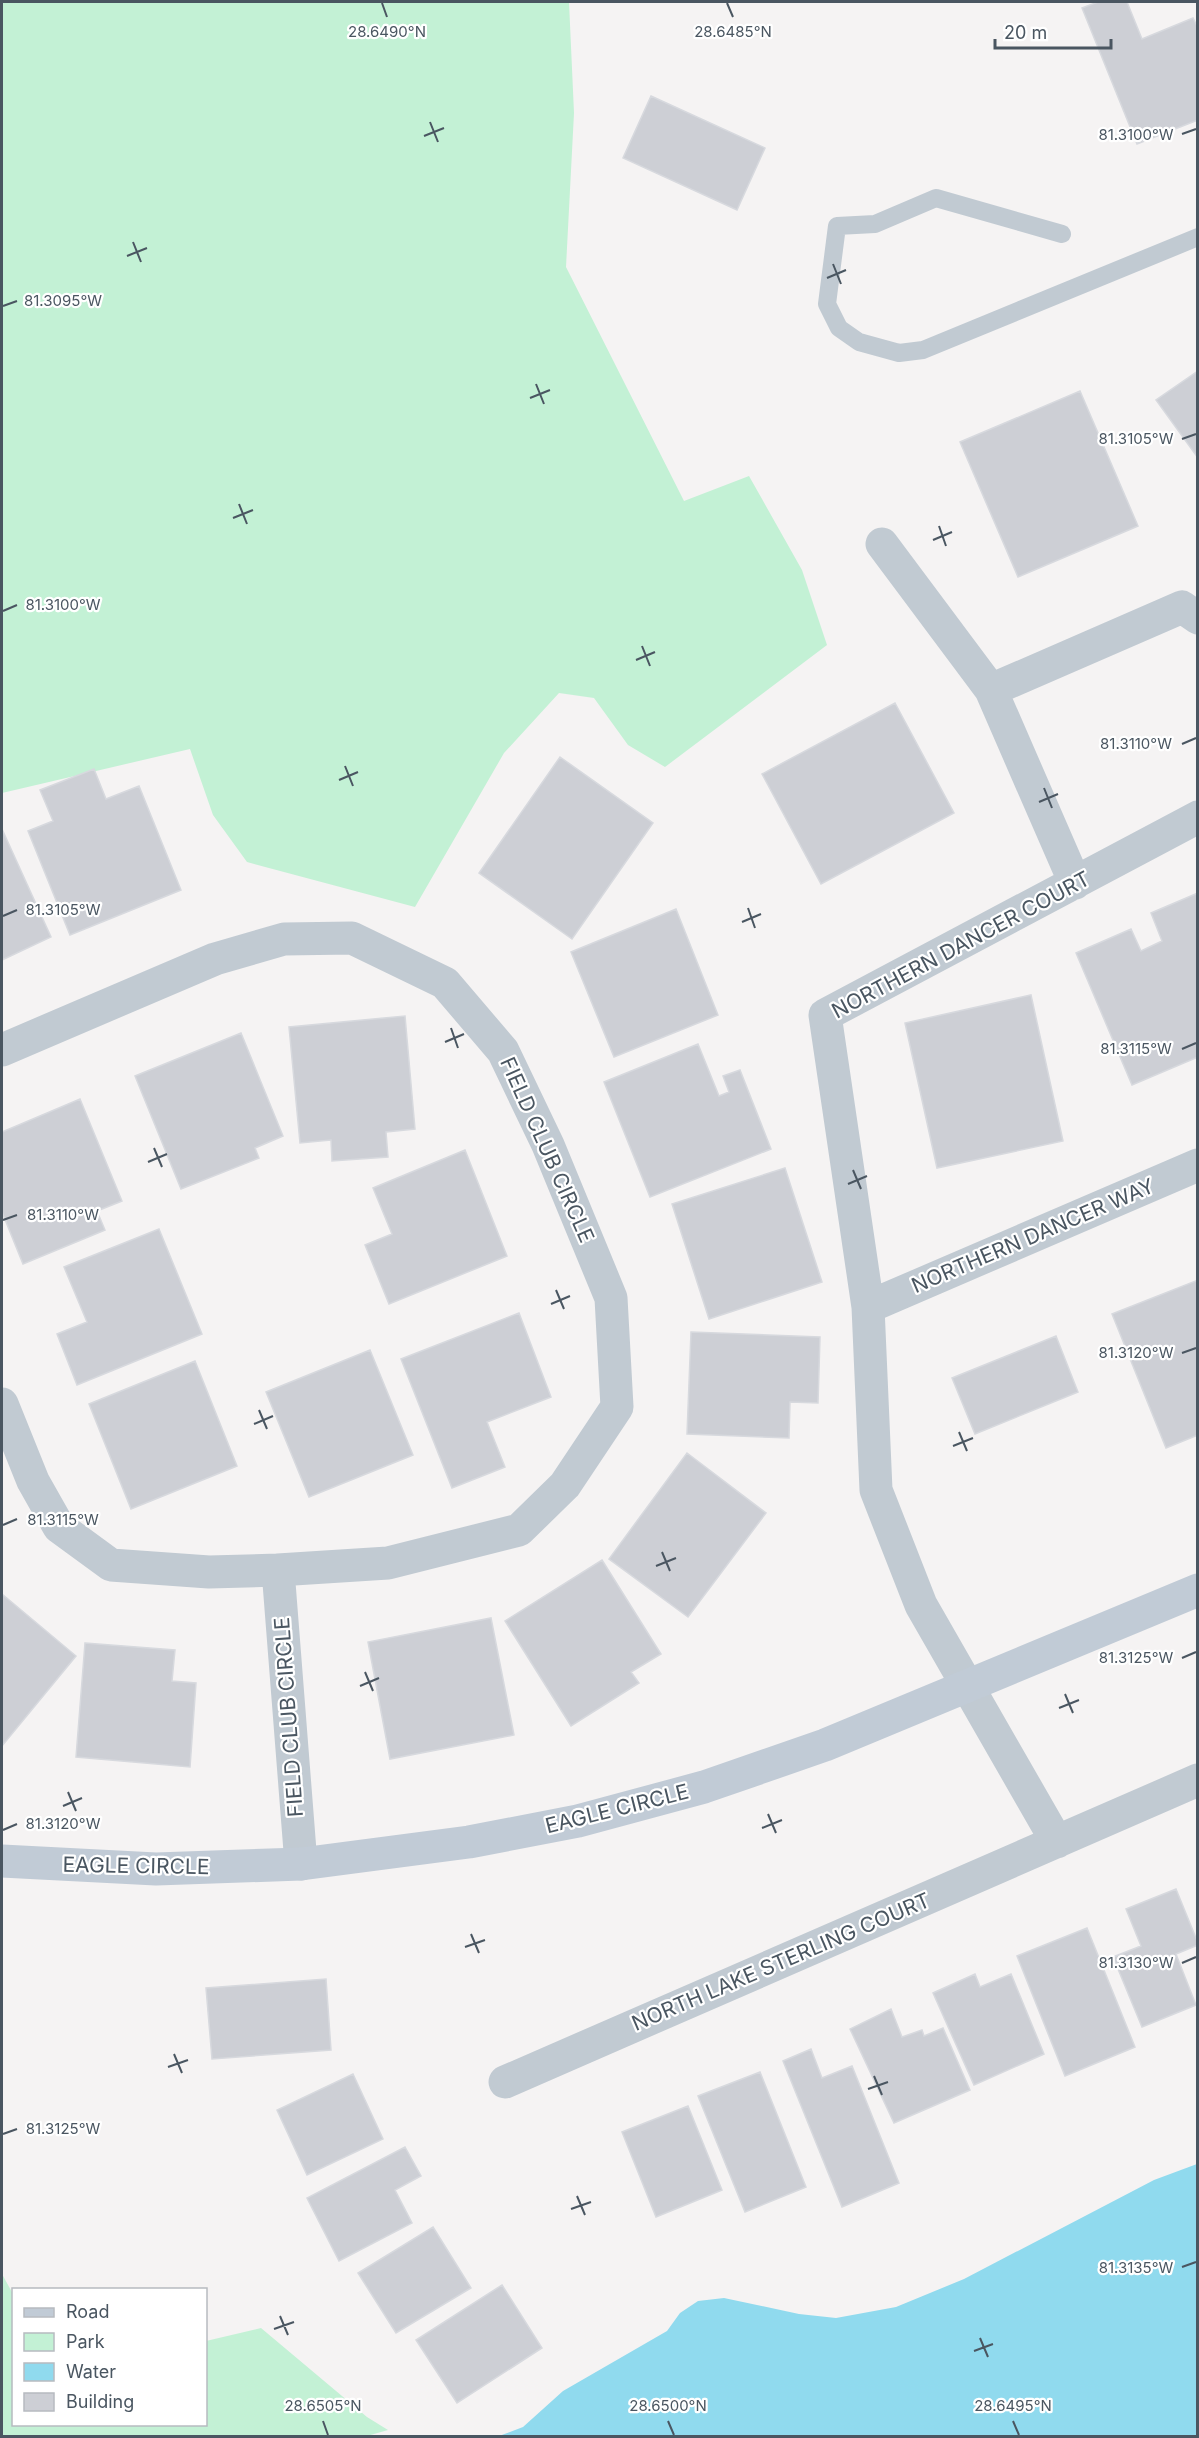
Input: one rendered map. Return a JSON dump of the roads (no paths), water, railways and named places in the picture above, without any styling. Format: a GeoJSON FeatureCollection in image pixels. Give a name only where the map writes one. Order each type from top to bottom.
{"type":"FeatureCollection","features":[{"type":"Feature","properties":{"kind":"street"},"geometry":{"type":"LineString","coordinates":[[882,544],[991,690],[1075,883]]}},
{"type":"Feature","properties":{"kind":"street"},"geometry":{"type":"LineString","coordinates":[[991,690],[1182,607],[1197,618]]}},
{"type":"Feature","properties":{"kind":"street","name":"NORTHERN DANCER COURT"},"geometry":{"type":"LineString","coordinates":[[1057,1842],[921,1605],[876,1490],[868,1307],[825,1015],[1197,818]]}},
{"type":"Feature","properties":{"kind":"street","name":"FIELD CLUB CIRCLE"},"geometry":{"type":"LineString","coordinates":[[2,1050],[215,959],[284,939],[352,938],[445,983],[502,1051],[548,1145],[611,1298],[617,1407],[565,1485],[519,1530],[387,1563],[209,1572],[111,1565],[59,1527],[33,1481],[2,1404]]}},
{"type":"Feature","properties":{"kind":"street","name":"NORTHERN DANCER WAY"},"geometry":{"type":"LineString","coordinates":[[868,1307],[1197,1165]]}},
{"type":"Feature","properties":{"kind":"street","name":"FIELD CLUB CIRCLE"},"geometry":{"type":"LineString","coordinates":[[278,1570],[301,1864]]}},
{"type":"Feature","properties":{"kind":"street","name":"EAGLE CIRCLE"},"geometry":{"type":"LineString","coordinates":[[2,1861],[156,1869],[301,1864],[469,1842],[578,1821],[704,1786],[825,1745],[1197,1590]]}},
{"type":"Feature","properties":{"kind":"street","name":"NORTH LAKE STERLING COURT"},"geometry":{"type":"LineString","coordinates":[[505,2082],[1197,1780]]}},
{"type":"Feature","properties":{"kind":"lane"},"geometry":{"type":"LineString","coordinates":[[1062,234],[936,198],[875,224],[837,226],[827,304],[839,328],[859,342],[899,352],[923,350],[1197,237]]}},
{"type":"Feature","properties":{"kind":"water"},"geometry":{"type":"Polygon","coordinates":[[[1197,2164],[1197,2436],[499,2436],[523,2427],[563,2391],[667,2331],[680,2313],[698,2301],[724,2298],[799,2314],[836,2318],[896,2307],[964,2279],[1154,2180],[1197,2164]]]}}]}
